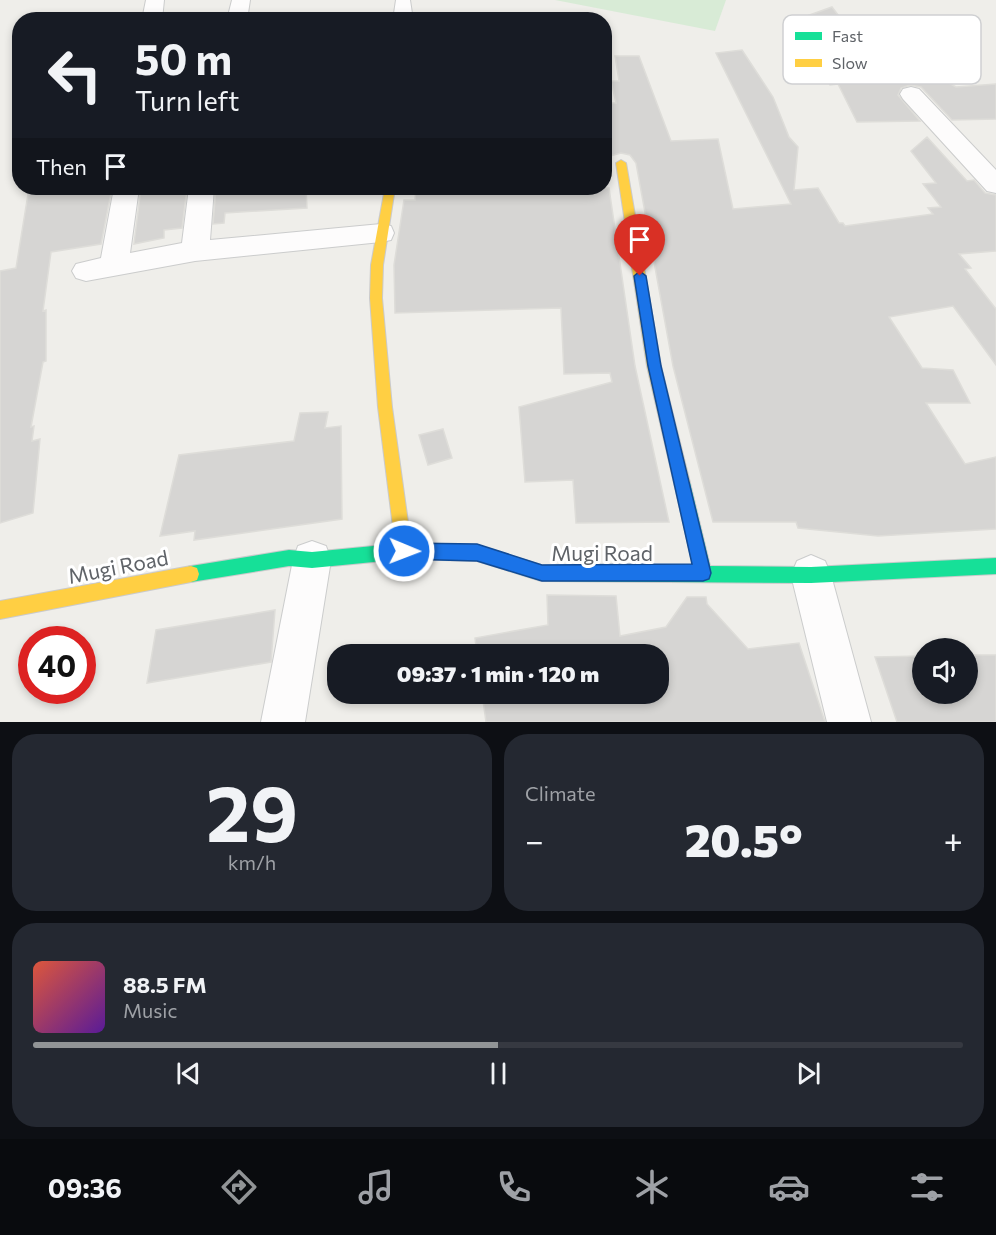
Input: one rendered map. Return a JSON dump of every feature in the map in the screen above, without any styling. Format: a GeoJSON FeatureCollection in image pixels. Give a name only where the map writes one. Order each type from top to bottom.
{"type":"FeatureCollection","features":[{"type":"Feature","properties":{"kind":"street"},"geometry":{"type":"LineString","coordinates":[[911,94],[996,185]]}},
{"type":"Feature","properties":{"kind":"street"},"geometry":{"type":"LineString","coordinates":[[621,163],[654,366],[703,573]]}},
{"type":"Feature","properties":{"kind":"street"},"geometry":{"type":"LineString","coordinates":[[114,266],[125,195]]}},
{"type":"Feature","properties":{"kind":"street"},"geometry":{"type":"LineString","coordinates":[[195,251],[200,195]]}},
{"type":"Feature","properties":{"kind":"street"},"geometry":{"type":"LineString","coordinates":[[389,195],[377,266],[376,308],[404,551]]}},
{"type":"Feature","properties":{"kind":"street"},"geometry":{"type":"LineString","coordinates":[[86,271],[195,251],[381,233]]}},
{"type":"Feature","properties":{"kind":"street","name":"Mugi Road"},"geometry":{"type":"LineString","coordinates":[[0,610],[177,576],[289,558],[312,560],[404,551],[477,553],[542,573],[811,575],[996,566]]}},
{"type":"Feature","properties":{"kind":"street"},"geometry":{"type":"LineString","coordinates":[[283,722],[312,560]]}},
{"type":"Feature","properties":{"kind":"street"},"geometry":{"type":"LineString","coordinates":[[811,575],[849,722]]}},
{"type":"Feature","properties":{"kind":"green space"},"geometry":{"type":"Polygon","coordinates":[[[555,0],[726,0],[715,31],[555,0]]]}},
{"type":"Feature","properties":{"kind":"building"},"geometry":{"type":"Polygon","coordinates":[[[832,7],[838,15],[810,15],[832,7]]]}},
{"type":"Feature","properties":{"kind":"building"},"geometry":{"type":"Polygon","coordinates":[[[742,50],[773,97],[789,137],[798,147],[794,190],[818,188],[839,223],[845,226],[933,214],[928,208],[941,207],[923,184],[936,183],[911,151],[927,137],[967,181],[974,180],[985,193],[996,195],[996,251],[959,254],[971,268],[965,269],[996,309],[996,365],[953,306],[889,317],[922,368],[953,370],[970,403],[926,403],[965,464],[996,457],[996,529],[878,536],[798,528],[796,522],[713,522],[673,366],[636,163],[630,155],[621,153],[612,155],[612,103],[616,103],[612,81],[619,81],[615,56],[639,56],[671,141],[718,139],[733,209],[791,204],[716,53],[742,50]]]}},
{"type":"Feature","properties":{"kind":"building"},"geometry":{"type":"Polygon","coordinates":[[[838,84],[950,84],[956,87],[996,84],[996,119],[952,120],[921,87],[910,85],[901,88],[898,95],[920,121],[857,122],[838,84]]]}},
{"type":"Feature","properties":{"kind":"building"},"geometry":{"type":"Polygon","coordinates":[[[28,195],[111,195],[101,244],[51,252],[43,311],[46,310],[46,361],[43,362],[31,427],[34,426],[32,441],[40,439],[33,513],[0,523],[0,271],[16,268],[28,195]]]}},
{"type":"Feature","properties":{"kind":"building"},"geometry":{"type":"Polygon","coordinates":[[[140,195],[186,195],[182,228],[164,230],[164,238],[134,244],[140,195]]]}},
{"type":"Feature","properties":{"kind":"building"},"geometry":{"type":"Polygon","coordinates":[[[215,195],[306,195],[307,208],[225,213],[224,223],[213,224],[215,195]]]}},
{"type":"Feature","properties":{"kind":"building"},"geometry":{"type":"Polygon","coordinates":[[[415,195],[610,195],[635,366],[669,522],[576,523],[573,480],[525,482],[519,407],[612,382],[610,373],[564,374],[561,308],[395,313],[394,265],[404,200],[415,200],[415,195]]]}},
{"type":"Feature","properties":{"kind":"building"},"geometry":{"type":"Polygon","coordinates":[[[328,412],[325,428],[341,426],[342,519],[194,540],[195,531],[160,536],[179,455],[294,441],[300,413],[328,412]]]}},
{"type":"Feature","properties":{"kind":"building"},"geometry":{"type":"Polygon","coordinates":[[[443,429],[452,458],[428,465],[419,435],[443,429]]]}},
{"type":"Feature","properties":{"kind":"building"},"geometry":{"type":"Polygon","coordinates":[[[547,595],[616,596],[620,636],[666,627],[687,597],[706,597],[707,604],[748,649],[799,643],[825,722],[486,722],[484,704],[669,704],[669,644],[476,644],[475,638],[548,625],[547,595]]]}},
{"type":"Feature","properties":{"kind":"building"},"geometry":{"type":"Polygon","coordinates":[[[275,610],[271,662],[147,683],[156,630],[275,610]]]}},
{"type":"Feature","properties":{"kind":"building"},"geometry":{"type":"Polygon","coordinates":[[[978,655],[996,655],[996,722],[897,722],[875,657],[912,656],[912,704],[978,704],[978,655]]]}},
{"type":"Feature","properties":{"kind":"traffic: fast"},"geometry":{"type":"LineString","coordinates":[[682,483],[703,573]]}},
{"type":"Feature","properties":{"kind":"traffic: fast"},"geometry":{"type":"LineString","coordinates":[[191,574],[289,558],[312,560],[404,551],[477,553],[541,573],[811,575],[996,566]]}},
{"type":"Feature","properties":{"kind":"traffic: slow"},"geometry":{"type":"LineString","coordinates":[[621,163],[654,366],[682,483]]}},
{"type":"Feature","properties":{"kind":"traffic: slow"},"geometry":{"type":"LineString","coordinates":[[389,195],[377,265],[376,298],[385,407],[404,551]]}},
{"type":"Feature","properties":{"kind":"traffic: slow"},"geometry":{"type":"LineString","coordinates":[[0,610],[191,574]]}},
{"type":"Feature","properties":{"kind":"route"},"geometry":{"type":"LineString","coordinates":[[404,551],[477,553],[542,573],[703,573],[666,423],[654,366],[640,276]]}}]}
